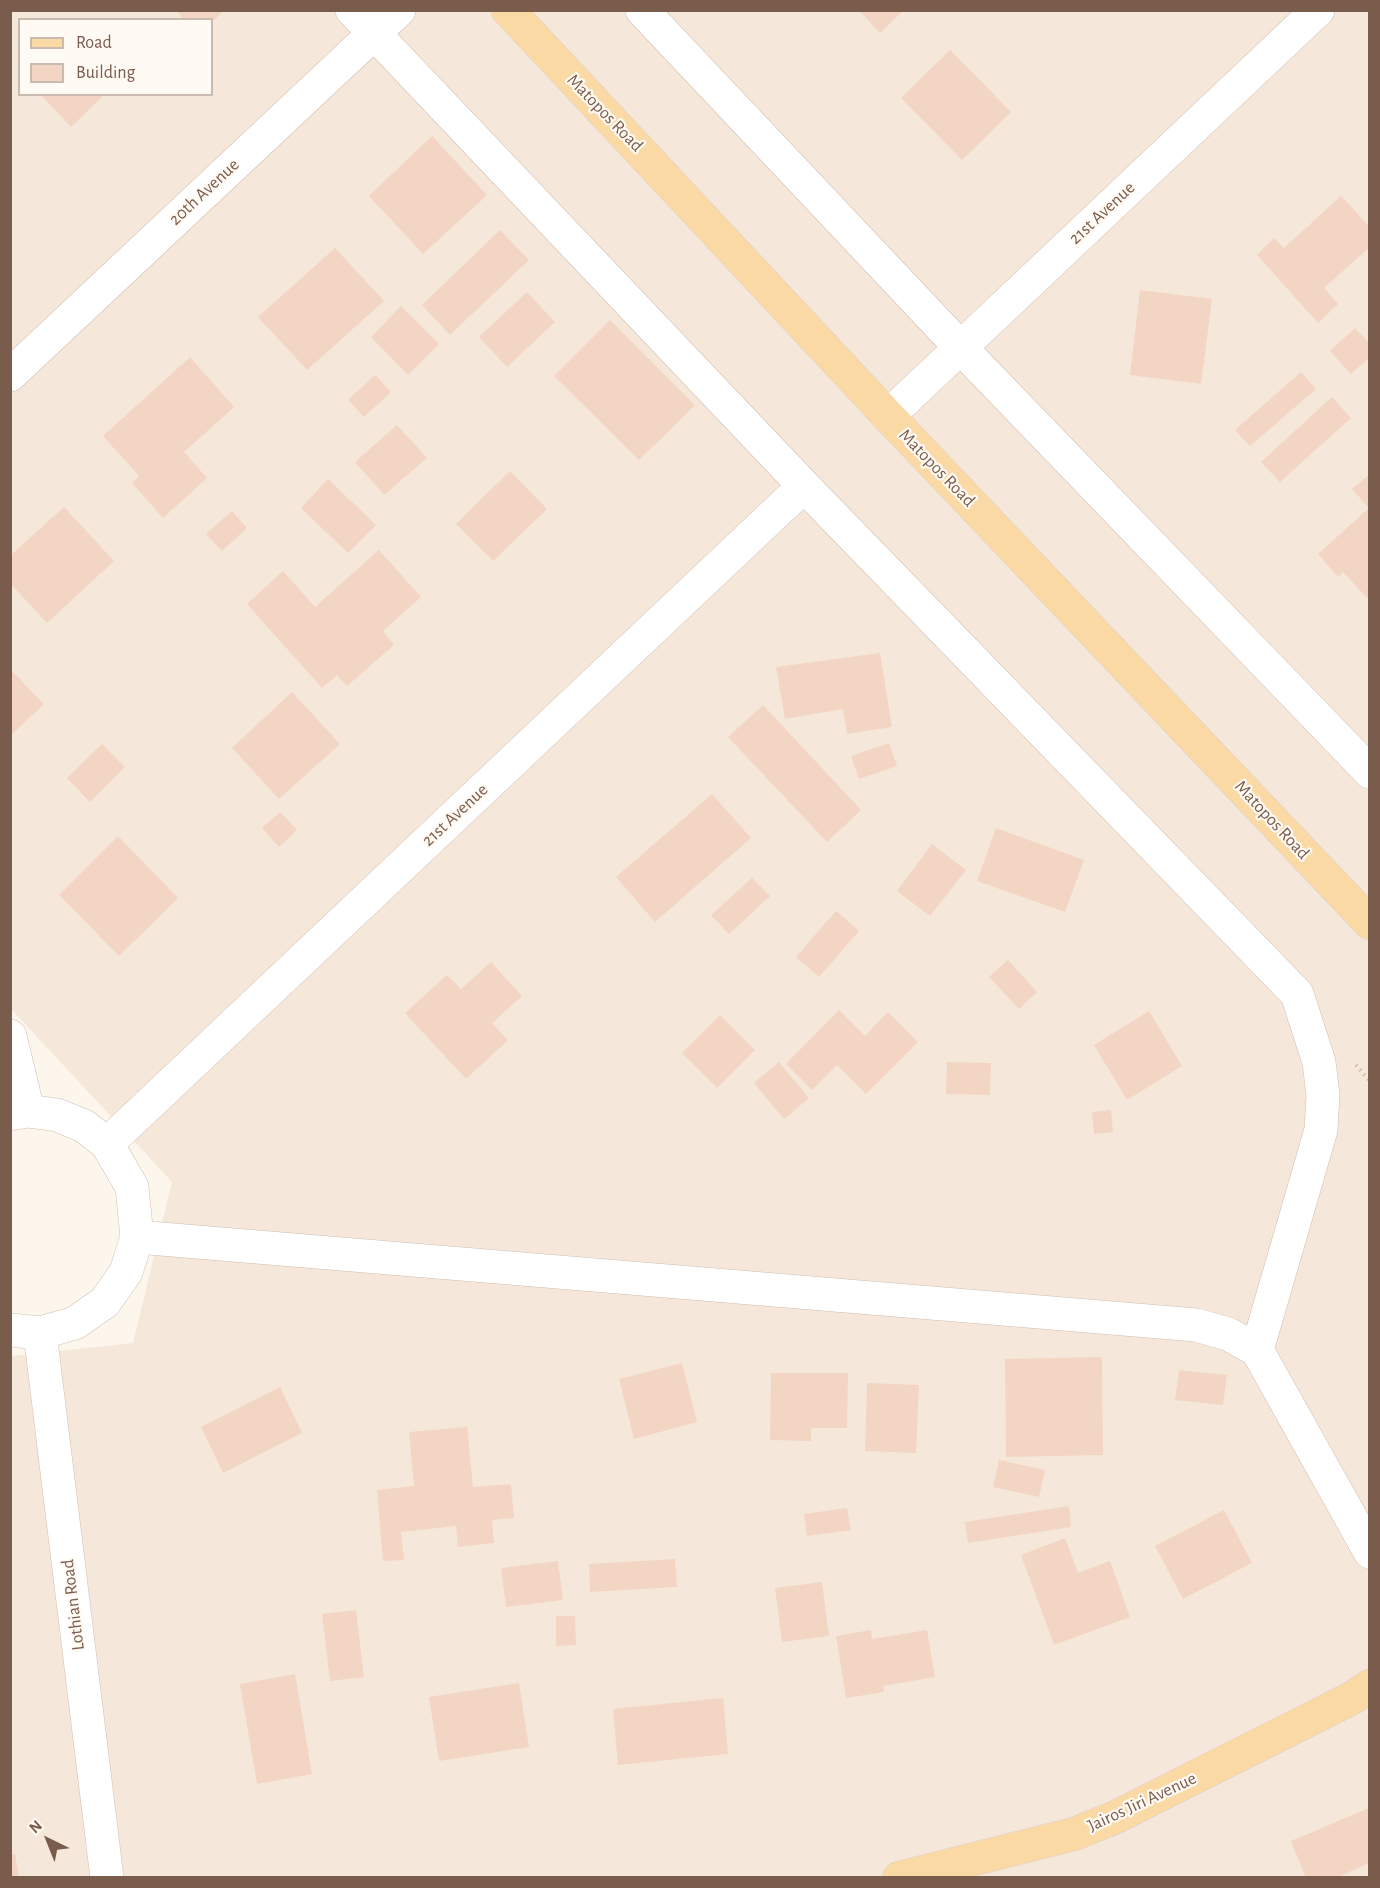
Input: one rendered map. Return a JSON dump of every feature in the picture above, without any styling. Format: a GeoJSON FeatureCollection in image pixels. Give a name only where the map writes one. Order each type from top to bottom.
{"type":"FeatureCollection","features":[{"type":"Feature","properties":{"kind":"main road","name":"Matopos Road"},"geometry":{"type":"LineString","coordinates":[[508,10],[888,417],[1370,923]]}},
{"type":"Feature","properties":{"kind":"main road","name":"Jairos Jiri Avenue"},"geometry":{"type":"LineString","coordinates":[[899,1878],[1074,1834],[1106,1822],[1342,1703],[1370,1686]]}},
{"type":"Feature","properties":{"kind":"street","name":"20th Avenue"},"geometry":{"type":"LineString","coordinates":[[10,375],[363,22],[399,10]]}},
{"type":"Feature","properties":{"kind":"street"},"geometry":{"type":"LineString","coordinates":[[642,10],[960,347],[1370,772]]}},
{"type":"Feature","properties":{"kind":"street","name":"21st Avenue"},"geometry":{"type":"LineString","coordinates":[[888,417],[1318,10]]}},
{"type":"Feature","properties":{"kind":"street"},"geometry":{"type":"LineString","coordinates":[[363,22],[804,486],[1297,994],[1319,1062],[1323,1095],[1321,1130],[1257,1350]]}},
{"type":"Feature","properties":{"kind":"street","name":"21st Avenue"},"geometry":{"type":"LineString","coordinates":[[106,1144],[804,486]]}},
{"type":"Feature","properties":{"kind":"street"},"geometry":{"type":"LineString","coordinates":[[10,1036],[19,1113],[57,1115],[84,1126],[106,1144],[132,1187],[137,1237],[126,1272],[105,1302],[75,1323],[25,1331]]}},
{"type":"Feature","properties":{"kind":"street"},"geometry":{"type":"LineString","coordinates":[[137,1237],[1196,1325],[1228,1334],[1257,1350],[1370,1552]]}},
{"type":"Feature","properties":{"kind":"street","name":"Lothian Road"},"geometry":{"type":"LineString","coordinates":[[25,1331],[106,1878]]}},
{"type":"Feature","properties":{"kind":"shaded area"},"geometry":{"type":"Polygon","coordinates":[[[11,11],[1369,11],[1369,1877],[11,1877],[11,1356],[133,1343],[172,1182],[11,1009],[11,11]]]}},
{"type":"Feature","properties":{"kind":"building"},"geometry":{"type":"Polygon","coordinates":[[[176,10],[224,10],[213,21],[213,18],[182,18],[176,10]]]}},
{"type":"Feature","properties":{"kind":"building"},"geometry":{"type":"Polygon","coordinates":[[[859,10],[904,10],[880,33],[859,10]]]}},
{"type":"Feature","properties":{"kind":"building"},"geometry":{"type":"Polygon","coordinates":[[[950,50],[1011,112],[962,160],[901,98],[950,50]]]}},
{"type":"Feature","properties":{"kind":"building"},"geometry":{"type":"Polygon","coordinates":[[[42,96],[103,96],[71,127],[42,96]]]}},
{"type":"Feature","properties":{"kind":"building"},"geometry":{"type":"Polygon","coordinates":[[[432,136],[487,195],[423,254],[369,196],[432,136]]]}},
{"type":"Feature","properties":{"kind":"building"},"geometry":{"type":"Polygon","coordinates":[[[1341,196],[1370,227],[1370,247],[1324,288],[1338,304],[1318,323],[1257,255],[1274,238],[1284,248],[1341,196]]]}},
{"type":"Feature","properties":{"kind":"building"},"geometry":{"type":"Polygon","coordinates":[[[500,230],[529,260],[450,335],[422,305],[500,230]]]}},
{"type":"Feature","properties":{"kind":"building"},"geometry":{"type":"Polygon","coordinates":[[[335,248],[384,301],[307,370],[258,317],[335,248]]]}},
{"type":"Feature","properties":{"kind":"building"},"geometry":{"type":"Polygon","coordinates":[[[1140,290],[1212,299],[1201,384],[1130,375],[1140,290]]]}},
{"type":"Feature","properties":{"kind":"building"},"geometry":{"type":"Polygon","coordinates":[[[527,292],[555,322],[507,367],[479,337],[527,292]]]}},
{"type":"Feature","properties":{"kind":"building"},"geometry":{"type":"Polygon","coordinates":[[[401,306],[439,344],[408,375],[371,337],[401,306]]]}},
{"type":"Feature","properties":{"kind":"building"},"geometry":{"type":"Polygon","coordinates":[[[610,320],[695,405],[639,460],[554,376],[610,320]]]}},
{"type":"Feature","properties":{"kind":"building"},"geometry":{"type":"Polygon","coordinates":[[[1355,328],[1370,344],[1370,357],[1351,374],[1330,351],[1355,328]]]}},
{"type":"Feature","properties":{"kind":"building"},"geometry":{"type":"Polygon","coordinates":[[[190,357],[234,407],[184,452],[207,478],[163,518],[132,483],[139,476],[103,436],[190,357]]]}},
{"type":"Feature","properties":{"kind":"building"},"geometry":{"type":"Polygon","coordinates":[[[1301,372],[1316,389],[1250,446],[1235,430],[1301,372]]]}},
{"type":"Feature","properties":{"kind":"building"},"geometry":{"type":"Polygon","coordinates":[[[375,375],[391,392],[364,417],[348,400],[375,375]]]}},
{"type":"Feature","properties":{"kind":"building"},"geometry":{"type":"Polygon","coordinates":[[[1332,397],[1351,418],[1280,482],[1261,462],[1332,397]]]}},
{"type":"Feature","properties":{"kind":"building"},"geometry":{"type":"Polygon","coordinates":[[[397,425],[427,458],[384,495],[355,462],[397,425]]]}},
{"type":"Feature","properties":{"kind":"building"},"geometry":{"type":"Polygon","coordinates":[[[510,471],[547,509],[493,561],[456,524],[510,471]]]}},
{"type":"Feature","properties":{"kind":"building"},"geometry":{"type":"Polygon","coordinates":[[[1370,474],[1370,601],[1343,572],[1338,577],[1318,554],[1369,508],[1352,489],[1370,474]]]}},
{"type":"Feature","properties":{"kind":"building"},"geometry":{"type":"Polygon","coordinates":[[[328,479],[376,525],[348,553],[301,508],[328,479]]]}},
{"type":"Feature","properties":{"kind":"building"},"geometry":{"type":"Polygon","coordinates":[[[64,507],[114,561],[47,623],[10,583],[10,556],[64,507]]]}},
{"type":"Feature","properties":{"kind":"building"},"geometry":{"type":"Polygon","coordinates":[[[232,511],[247,528],[222,551],[206,534],[232,511]]]}},
{"type":"Feature","properties":{"kind":"building"},"geometry":{"type":"Polygon","coordinates":[[[379,550],[421,597],[383,631],[394,645],[347,686],[337,675],[322,688],[247,604],[283,571],[315,607],[379,550]]]}},
{"type":"Feature","properties":{"kind":"building"},"geometry":{"type":"Polygon","coordinates":[[[880,653],[892,727],[847,734],[843,709],[785,719],[776,667],[880,653]]]}},
{"type":"Feature","properties":{"kind":"building"},"geometry":{"type":"Polygon","coordinates":[[[10,669],[44,704],[10,736],[10,669]]]}},
{"type":"Feature","properties":{"kind":"building"},"geometry":{"type":"Polygon","coordinates":[[[292,692],[340,744],[279,799],[232,748],[292,692]]]}},
{"type":"Feature","properties":{"kind":"building"},"geometry":{"type":"Polygon","coordinates":[[[763,705],[861,810],[827,842],[728,737],[763,705]]]}},
{"type":"Feature","properties":{"kind":"building"},"geometry":{"type":"Polygon","coordinates":[[[889,743],[897,766],[859,779],[851,756],[889,743]]]}},
{"type":"Feature","properties":{"kind":"building"},"geometry":{"type":"Polygon","coordinates":[[[102,744],[125,767],[90,802],[67,778],[102,744]]]}},
{"type":"Feature","properties":{"kind":"building"},"geometry":{"type":"Polygon","coordinates":[[[712,794],[751,838],[655,922],[616,877],[712,794]]]}},
{"type":"Feature","properties":{"kind":"building"},"geometry":{"type":"Polygon","coordinates":[[[280,812],[297,830],[279,847],[262,828],[280,812]]]}},
{"type":"Feature","properties":{"kind":"building"},"geometry":{"type":"Polygon","coordinates":[[[996,828],[1084,860],[1065,912],[977,881],[996,828]]]}},
{"type":"Feature","properties":{"kind":"building"},"geometry":{"type":"Polygon","coordinates":[[[118,836],[178,898],[119,956],[59,895],[118,836]]]}},
{"type":"Feature","properties":{"kind":"building"},"geometry":{"type":"Polygon","coordinates":[[[932,844],[966,870],[930,916],[897,891],[932,844]]]}},
{"type":"Feature","properties":{"kind":"building"},"geometry":{"type":"Polygon","coordinates":[[[752,878],[770,896],[729,934],[711,915],[752,878]]]}},
{"type":"Feature","properties":{"kind":"building"},"geometry":{"type":"Polygon","coordinates":[[[836,911],[859,931],[819,977],[796,957],[836,911]]]}},
{"type":"Feature","properties":{"kind":"building"},"geometry":{"type":"Polygon","coordinates":[[[1008,960],[1037,992],[1019,1009],[989,977],[1008,960]]]}},
{"type":"Feature","properties":{"kind":"building"},"geometry":{"type":"Polygon","coordinates":[[[491,962],[522,996],[492,1023],[508,1040],[466,1079],[405,1013],[447,975],[461,989],[491,962]]]}},
{"type":"Feature","properties":{"kind":"building"},"geometry":{"type":"Polygon","coordinates":[[[839,1010],[865,1036],[888,1012],[918,1042],[866,1094],[837,1065],[812,1090],[786,1064],[839,1010]]]}},
{"type":"Feature","properties":{"kind":"building"},"geometry":{"type":"Polygon","coordinates":[[[1149,1011],[1182,1066],[1127,1100],[1094,1045],[1149,1011]]]}},
{"type":"Feature","properties":{"kind":"building"},"geometry":{"type":"Polygon","coordinates":[[[720,1015],[755,1050],[717,1088],[682,1053],[720,1015]]]}},
{"type":"Feature","properties":{"kind":"building"},"geometry":{"type":"Polygon","coordinates":[[[779,1062],[809,1098],[784,1119],[754,1083],[779,1062]]]}},
{"type":"Feature","properties":{"kind":"building"},"geometry":{"type":"Polygon","coordinates":[[[947,1062],[991,1063],[990,1095],[946,1094],[947,1062]]]}},
{"type":"Feature","properties":{"kind":"building"},"geometry":{"type":"Polygon","coordinates":[[[1111,1110],[1113,1132],[1094,1134],[1092,1112],[1111,1110]]]}},
{"type":"Feature","properties":{"kind":"building"},"geometry":{"type":"Polygon","coordinates":[[[1102,1357],[1103,1455],[1006,1457],[1005,1359],[1102,1357]]]}},
{"type":"Feature","properties":{"kind":"building"},"geometry":{"type":"Polygon","coordinates":[[[682,1363],[697,1422],[634,1439],[619,1379],[682,1363]]]}},
{"type":"Feature","properties":{"kind":"building"},"geometry":{"type":"Polygon","coordinates":[[[1179,1370],[1227,1375],[1223,1405],[1175,1400],[1179,1370]]]}},
{"type":"Feature","properties":{"kind":"building"},"geometry":{"type":"Polygon","coordinates":[[[771,1373],[848,1373],[847,1428],[811,1428],[811,1441],[770,1440],[771,1373]]]}},
{"type":"Feature","properties":{"kind":"building"},"geometry":{"type":"Polygon","coordinates":[[[867,1383],[919,1385],[916,1453],[865,1451],[867,1383]]]}},
{"type":"Feature","properties":{"kind":"building"},"geometry":{"type":"Polygon","coordinates":[[[280,1387],[302,1433],[223,1473],[201,1427],[280,1387]]]}},
{"type":"Feature","properties":{"kind":"building"},"geometry":{"type":"Polygon","coordinates":[[[467,1427],[473,1487],[511,1484],[514,1518],[492,1520],[494,1543],[458,1547],[456,1526],[401,1532],[404,1560],[383,1561],[377,1490],[414,1486],[409,1432],[467,1427]]]}},
{"type":"Feature","properties":{"kind":"building"},"geometry":{"type":"Polygon","coordinates":[[[999,1460],[1045,1470],[1039,1497],[993,1487],[999,1460]]]}},
{"type":"Feature","properties":{"kind":"building"},"geometry":{"type":"Polygon","coordinates":[[[1069,1506],[1071,1527],[968,1543],[965,1522],[1069,1506]]]}},
{"type":"Feature","properties":{"kind":"building"},"geometry":{"type":"Polygon","coordinates":[[[847,1508],[851,1530],[807,1536],[804,1514],[847,1508]]]}},
{"type":"Feature","properties":{"kind":"building"},"geometry":{"type":"Polygon","coordinates":[[[1224,1510],[1252,1563],[1183,1599],[1155,1546],[1224,1510]]]}},
{"type":"Feature","properties":{"kind":"building"},"geometry":{"type":"Polygon","coordinates":[[[1065,1538],[1078,1573],[1110,1561],[1130,1617],[1054,1645],[1021,1555],[1065,1538]]]}},
{"type":"Feature","properties":{"kind":"building"},"geometry":{"type":"Polygon","coordinates":[[[675,1559],[677,1587],[590,1592],[589,1564],[675,1559]]]}},
{"type":"Feature","properties":{"kind":"building"},"geometry":{"type":"Polygon","coordinates":[[[558,1561],[563,1600],[506,1607],[501,1568],[558,1561]]]}},
{"type":"Feature","properties":{"kind":"building"},"geometry":{"type":"Polygon","coordinates":[[[822,1582],[829,1636],[782,1642],[775,1588],[822,1582]]]}},
{"type":"Feature","properties":{"kind":"building"},"geometry":{"type":"Polygon","coordinates":[[[356,1610],[364,1677],[330,1681],[322,1614],[356,1610]]]}},
{"type":"Feature","properties":{"kind":"building"},"geometry":{"type":"Polygon","coordinates":[[[556,1616],[575,1616],[576,1645],[556,1646],[556,1616]]]}},
{"type":"Feature","properties":{"kind":"building"},"geometry":{"type":"Polygon","coordinates":[[[871,1630],[872,1639],[927,1630],[935,1677],[883,1686],[884,1692],[846,1698],[836,1636],[871,1630]]]}},
{"type":"Feature","properties":{"kind":"building"},"geometry":{"type":"Polygon","coordinates":[[[295,1674],[312,1774],[257,1784],[240,1684],[295,1674]]]}},
{"type":"Feature","properties":{"kind":"building"},"geometry":{"type":"Polygon","coordinates":[[[519,1683],[529,1747],[439,1761],[429,1697],[519,1683]]]}},
{"type":"Feature","properties":{"kind":"building"},"geometry":{"type":"Polygon","coordinates":[[[723,1698],[728,1754],[618,1765],[613,1709],[723,1698]]]}},
{"type":"Feature","properties":{"kind":"building"},"geometry":{"type":"Polygon","coordinates":[[[1369,1808],[1369,1863],[1336,1878],[1306,1878],[1291,1841],[1369,1808]]]}},
{"type":"Feature","properties":{"kind":"building"},"geometry":{"type":"Polygon","coordinates":[[[15,1854],[19,1878],[10,1878],[10,1855],[15,1854]]]}}]}
